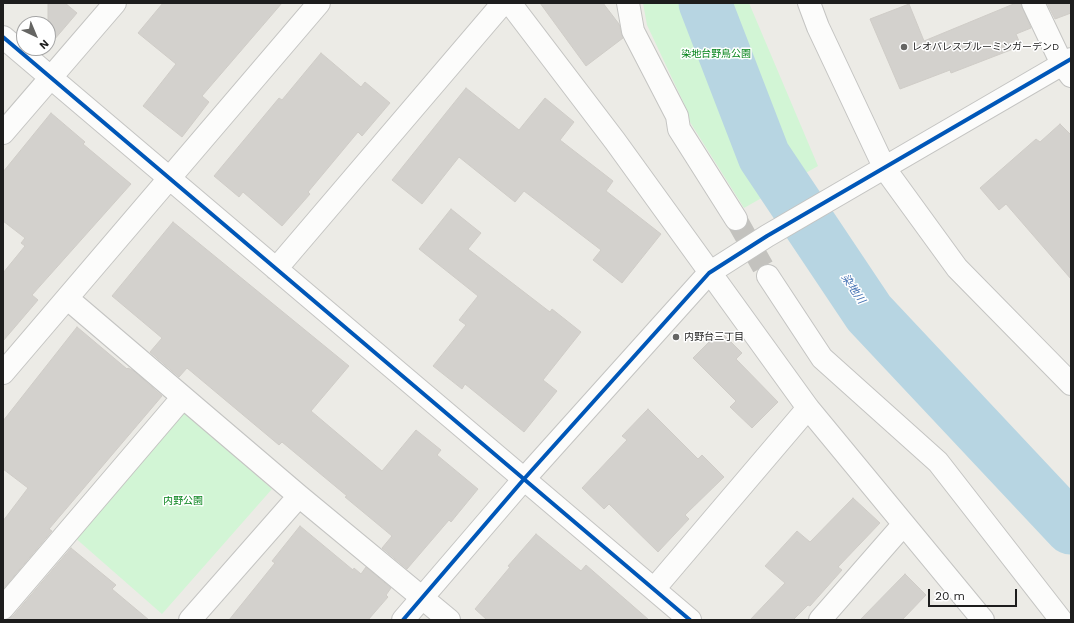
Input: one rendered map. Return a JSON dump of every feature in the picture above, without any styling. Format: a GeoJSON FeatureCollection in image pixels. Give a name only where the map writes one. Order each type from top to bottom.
{"type":"FeatureCollection","features":[{"type":"Feature","properties":{"kind":"street"},"geometry":{"type":"LineString","coordinates":[[3,133],[115,3]]}},
{"type":"Feature","properties":{"kind":"street"},"geometry":{"type":"LineString","coordinates":[[3,373],[68,299],[320,3]]}},
{"type":"Feature","properties":{"kind":"street"},"geometry":{"type":"LineString","coordinates":[[276,269],[503,3]]}},
{"type":"Feature","properties":{"kind":"street"},"geometry":{"type":"LineString","coordinates":[[510,3],[615,141],[808,408],[903,525],[983,620]]}},
{"type":"Feature","properties":{"kind":"street"},"geometry":{"type":"LineString","coordinates":[[628,3],[633,31],[677,116],[679,129],[736,219]]}},
{"type":"Feature","properties":{"kind":"street"},"geometry":{"type":"LineString","coordinates":[[809,3],[818,27],[884,169],[957,268],[1071,384]]}},
{"type":"Feature","properties":{"kind":"street"},"geometry":{"type":"LineString","coordinates":[[403,620],[524,479],[709,273],[767,236],[1068,67],[1033,3]]}},
{"type":"Feature","properties":{"kind":"street"},"geometry":{"type":"LineString","coordinates":[[3,36],[169,179],[690,620]]}},
{"type":"Feature","properties":{"kind":"street"},"geometry":{"type":"LineString","coordinates":[[768,276],[822,358],[938,462],[1061,620]]}},
{"type":"Feature","properties":{"kind":"street"},"geometry":{"type":"LineString","coordinates":[[68,299],[299,496],[449,620]]}},
{"type":"Feature","properties":{"kind":"street"},"geometry":{"type":"LineString","coordinates":[[3,608],[183,397]]}},
{"type":"Feature","properties":{"kind":"street"},"geometry":{"type":"LineString","coordinates":[[654,589],[808,408]]}},
{"type":"Feature","properties":{"kind":"street"},"geometry":{"type":"LineString","coordinates":[[190,620],[299,496]]}},
{"type":"Feature","properties":{"kind":"street"},"geometry":{"type":"LineString","coordinates":[[820,620],[903,525]]}},
{"type":"Feature","properties":{"kind":"green space","name":"染地台野鳥公園"},"geometry":{"type":"Polygon","coordinates":[[[643,3],[749,3],[818,166],[744,208],[690,122],[687,110],[647,25],[643,3]]]}},
{"type":"Feature","properties":{"kind":"green space","name":"内野公園"},"geometry":{"type":"Polygon","coordinates":[[[183,411],[272,489],[162,614],[73,536],[183,411]]]}},
{"type":"Feature","properties":{"kind":"building"},"geometry":{"type":"Polygon","coordinates":[[[48,3],[65,3],[77,13],[56,38],[56,16],[48,16],[48,3]]]}},
{"type":"Feature","properties":{"kind":"building"},"geometry":{"type":"Polygon","coordinates":[[[163,3],[282,3],[202,96],[209,102],[182,137],[143,106],[176,64],[138,33],[163,3]]]}},
{"type":"Feature","properties":{"kind":"building"},"geometry":{"type":"Polygon","coordinates":[[[540,3],[603,3],[619,24],[623,38],[586,66],[540,3]]]}},
{"type":"Feature","properties":{"kind":"building"},"geometry":{"type":"Polygon","coordinates":[[[1016,3],[1021,3],[1031,28],[1016,34],[1021,46],[951,73],[950,70],[900,89],[870,19],[909,4],[924,41],[1016,3]]]}},
{"type":"Feature","properties":{"kind":"building"},"geometry":{"type":"Polygon","coordinates":[[[1047,3],[1071,3],[1071,13],[1055,19],[1047,3]]]}},
{"type":"Feature","properties":{"kind":"building"},"geometry":{"type":"Polygon","coordinates":[[[321,53],[361,87],[365,82],[390,103],[362,136],[358,132],[308,192],[310,194],[282,226],[243,192],[239,197],[214,176],[279,98],[282,100],[321,53]]]}},
{"type":"Feature","properties":{"kind":"building"},"geometry":{"type":"Polygon","coordinates":[[[466,88],[519,130],[545,98],[574,122],[560,140],[613,181],[606,191],[661,234],[622,283],[593,260],[601,250],[524,191],[515,202],[459,157],[422,204],[392,180],[466,88]]]}},
{"type":"Feature","properties":{"kind":"building"},"geometry":{"type":"Polygon","coordinates":[[[51,113],[85,142],[83,144],[131,184],[32,295],[38,300],[3,341],[3,273],[25,246],[21,243],[25,238],[3,221],[3,172],[51,113]]]}},
{"type":"Feature","properties":{"kind":"building"},"geometry":{"type":"Polygon","coordinates":[[[1060,124],[1071,135],[1071,279],[1006,204],[999,210],[980,188],[1036,139],[1040,142],[1060,124]]]}},
{"type":"Feature","properties":{"kind":"building"},"geometry":{"type":"Polygon","coordinates":[[[451,209],[481,233],[468,249],[550,312],[552,309],[581,332],[543,380],[557,391],[524,432],[465,384],[462,389],[433,366],[466,325],[459,320],[478,296],[419,249],[451,209]]]}},
{"type":"Feature","properties":{"kind":"building"},"geometry":{"type":"Polygon","coordinates":[[[173,222],[349,366],[311,411],[382,471],[416,430],[441,450],[437,455],[478,489],[451,522],[449,520],[407,569],[382,548],[392,536],[345,497],[347,496],[282,442],[279,445],[187,368],[179,377],[150,352],[162,338],[112,296],[173,222]]]}},
{"type":"Feature","properties":{"kind":"building"},"geometry":{"type":"Polygon","coordinates":[[[77,327],[127,369],[128,368],[134,371],[162,396],[49,529],[52,531],[3,589],[3,521],[28,488],[3,469],[3,421],[77,327]]]}},
{"type":"Feature","properties":{"kind":"building"},"geometry":{"type":"Polygon","coordinates":[[[720,331],[742,353],[736,359],[778,402],[752,428],[730,407],[736,401],[693,358],[720,331]]]}},
{"type":"Feature","properties":{"kind":"building"},"geometry":{"type":"Polygon","coordinates":[[[648,409],[698,459],[702,455],[724,477],[685,515],[689,519],[658,552],[609,504],[604,509],[582,488],[627,440],[622,436],[648,409]]]}},
{"type":"Feature","properties":{"kind":"building"},"geometry":{"type":"Polygon","coordinates":[[[853,498],[880,523],[838,567],[842,570],[810,606],[808,605],[793,620],[750,620],[785,583],[765,566],[797,531],[810,542],[853,498]]]}},
{"type":"Feature","properties":{"kind":"building"},"geometry":{"type":"Polygon","coordinates":[[[300,526],[353,570],[354,568],[361,574],[366,567],[391,588],[386,595],[388,597],[368,620],[229,620],[275,563],[272,561],[300,526]]]}},
{"type":"Feature","properties":{"kind":"building"},"geometry":{"type":"Polygon","coordinates":[[[536,534],[581,571],[586,565],[649,620],[487,620],[475,609],[510,567],[508,566],[536,534]]]}},
{"type":"Feature","properties":{"kind":"building"},"geometry":{"type":"Polygon","coordinates":[[[71,548],[116,585],[112,589],[149,620],[5,620],[13,616],[71,548]]]}},
{"type":"Feature","properties":{"kind":"building"},"geometry":{"type":"Polygon","coordinates":[[[905,574],[926,595],[902,620],[860,620],[905,574]]]}},
{"type":"Feature","properties":{"kind":"waterway","name":"染地川"},"geometry":{"type":"LineString","coordinates":[[705,3],[764,156],[869,313],[1071,528]]}},
{"type":"Feature","properties":{"kind":"tunnel"},"geometry":{"type":"LineString","coordinates":[[736,219],[768,276]]}},
{"type":"Feature","properties":{"kind":"cycle path"},"geometry":{"type":"LineString","coordinates":[[3,37],[690,620]]}},
{"type":"Feature","properties":{"kind":"cycle path"},"geometry":{"type":"LineString","coordinates":[[403,620],[524,479],[709,273],[767,236],[1071,59]]}},
{"type":"Feature","properties":{"kind":"place","name":"レオパレスブルーミンガーデンD"},"geometry":{"type":"Point","coordinates":[904,47]}},
{"type":"Feature","properties":{"kind":"place","name":"内野台三丁目"},"geometry":{"type":"Point","coordinates":[676,337]}}]}
